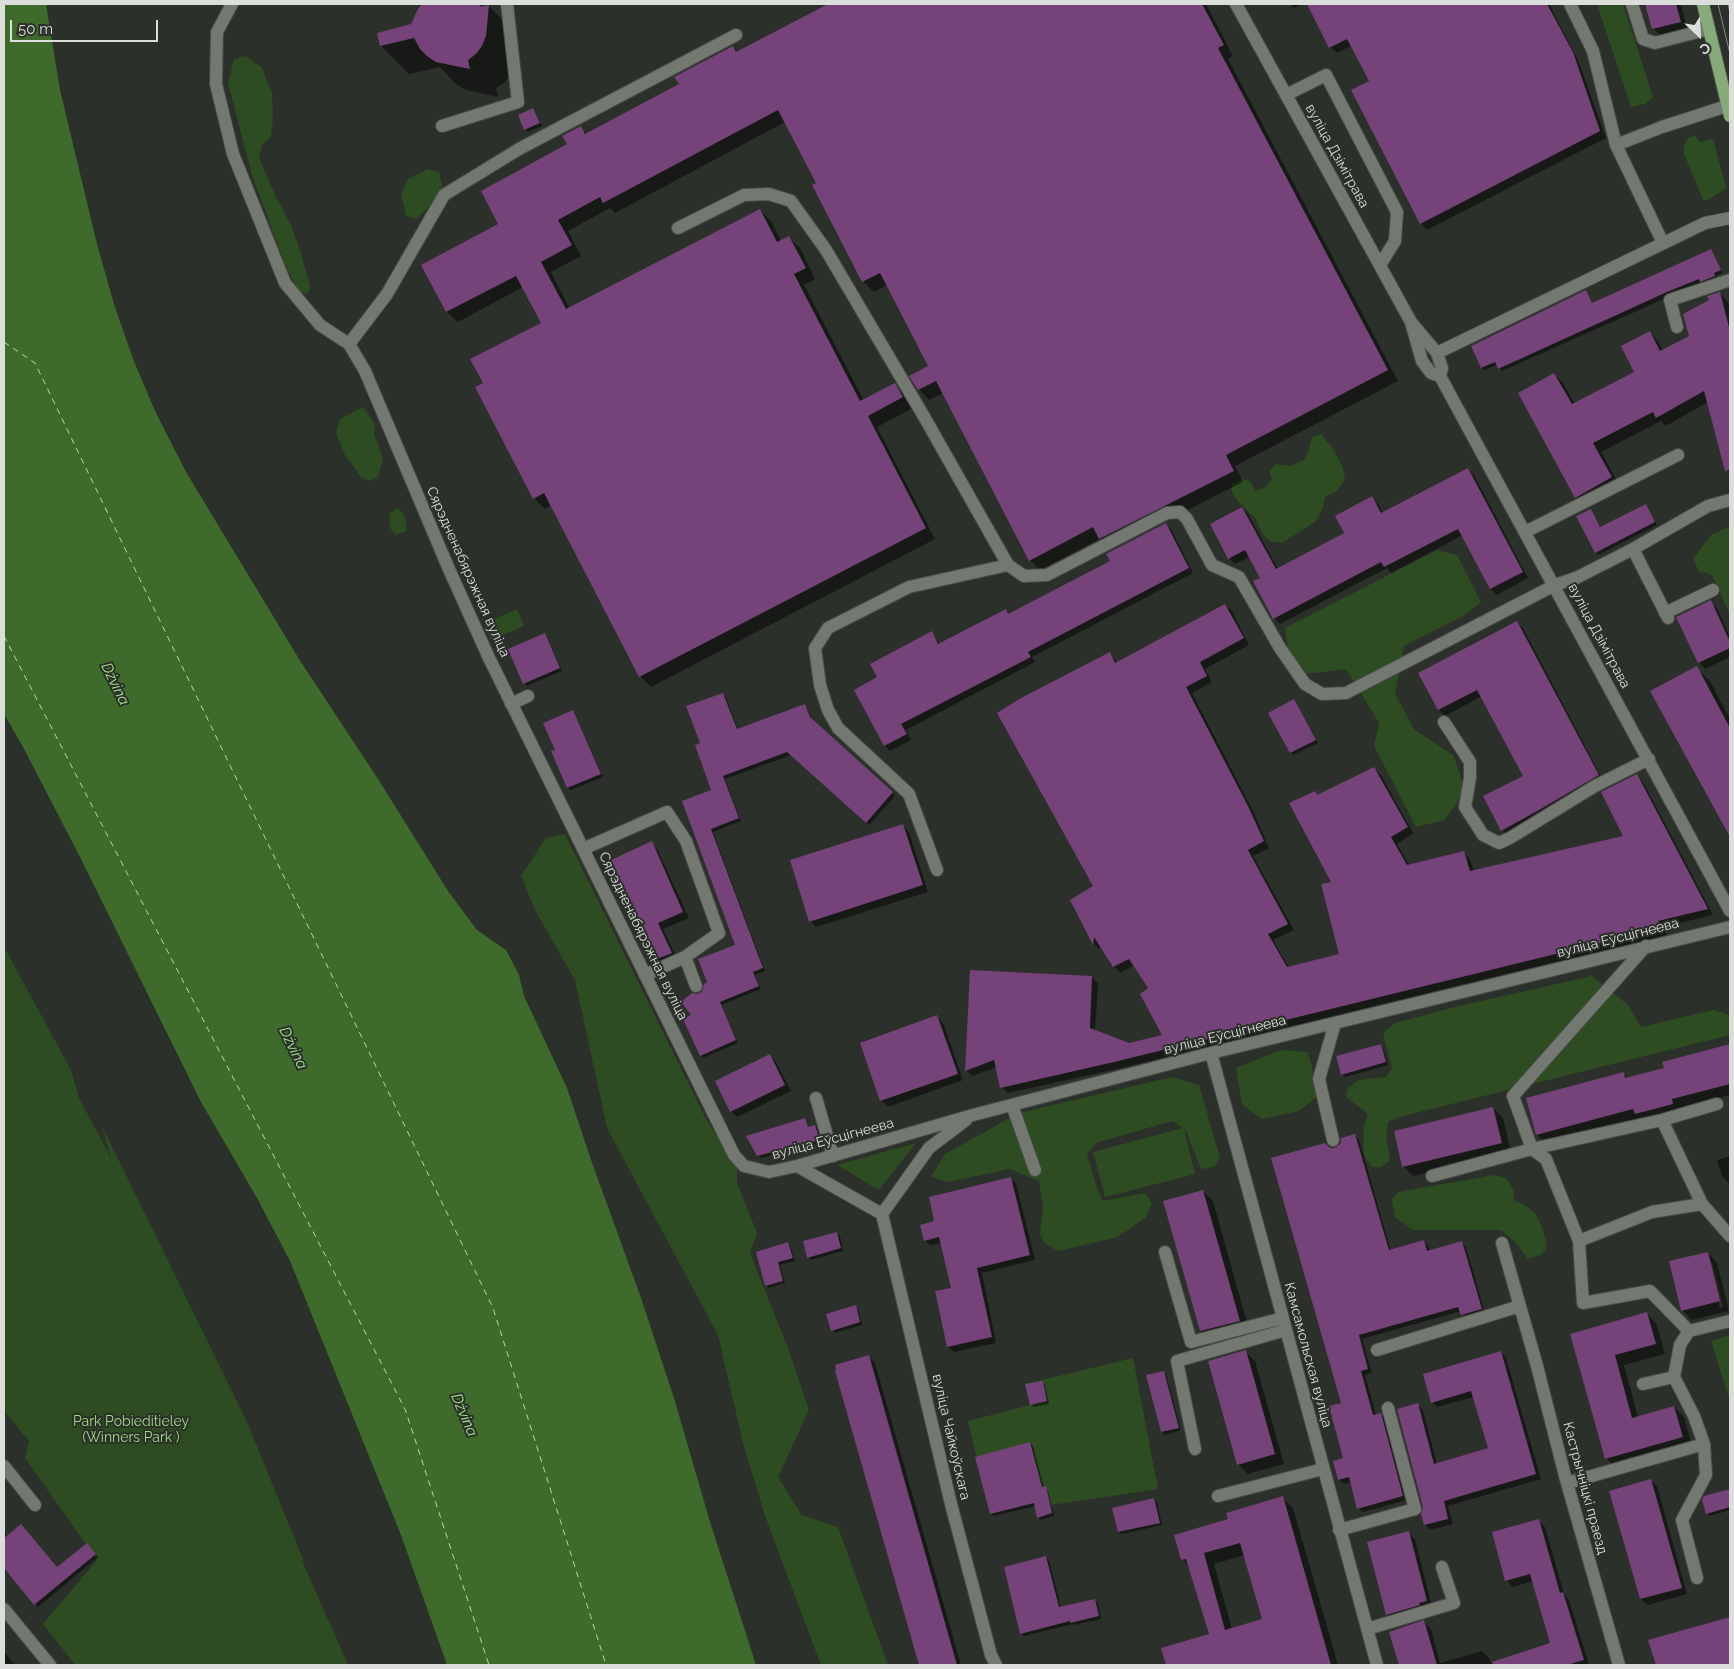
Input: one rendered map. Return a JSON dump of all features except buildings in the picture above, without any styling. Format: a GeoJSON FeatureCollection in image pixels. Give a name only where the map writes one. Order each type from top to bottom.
{"type":"FeatureCollection","features":[{"type":"Feature","properties":{"kind":"main road"},"geometry":{"type":"LineString","coordinates":[[1703,4],[1729,109]]}},
{"type":"Feature","properties":{"kind":"street","name":"Сярэдненабярэжная вуліца"},"geometry":{"type":"LineString","coordinates":[[232,4],[217,32],[216,84],[232,154],[285,283],[320,325],[349,344],[365,371],[448,567],[511,704],[734,1154]]}},
{"type":"Feature","properties":{"kind":"street"},"geometry":{"type":"LineString","coordinates":[[442,126],[518,102],[507,4]]}},
{"type":"Feature","properties":{"kind":"street","name":"вуліца Дзімітрава"},"geometry":{"type":"LineString","coordinates":[[1236,4],[1411,322],[1438,353],[1442,368],[1440,376],[1555,585],[1730,911]]}},
{"type":"Feature","properties":{"kind":"street"},"geometry":{"type":"LineString","coordinates":[[1570,4],[1593,51],[1616,145],[1663,243]]}},
{"type":"Feature","properties":{"kind":"street"},"geometry":{"type":"LineString","coordinates":[[1632,4],[1642,40],[1654,43],[1709,29]]}},
{"type":"Feature","properties":{"kind":"street"},"geometry":{"type":"LineString","coordinates":[[349,344],[387,294],[444,195],[519,149],[736,35]]}},
{"type":"Feature","properties":{"kind":"street"},"geometry":{"type":"LineString","coordinates":[[1286,95],[1326,75],[1397,212],[1395,241],[1380,265]]}},
{"type":"Feature","properties":{"kind":"street"},"geometry":{"type":"LineString","coordinates":[[1616,145],[1662,127],[1729,109]]}},
{"type":"Feature","properties":{"kind":"street"},"geometry":{"type":"LineString","coordinates":[[678,228],[744,195],[769,194],[791,201],[826,250],[926,420],[1008,565],[1024,576],[1047,575],[1167,514],[1180,512],[1187,519],[1212,565],[1239,577],[1280,648],[1305,684],[1322,694],[1346,692],[1555,585],[1576,578],[1633,550],[1708,506],[1730,500]]}},
{"type":"Feature","properties":{"kind":"street"},"geometry":{"type":"LineString","coordinates":[[1438,353],[1492,325],[1705,223],[1730,218]]}},
{"type":"Feature","properties":{"kind":"street"},"geometry":{"type":"LineString","coordinates":[[1677,327],[1670,300],[1730,280]]}},
{"type":"Feature","properties":{"kind":"street","name":"вуліца Дзімітрава"},"geometry":{"type":"LineString","coordinates":[[1411,322],[1422,361],[1431,373],[1440,376]]}},
{"type":"Feature","properties":{"kind":"street"},"geometry":{"type":"LineString","coordinates":[[1525,532],[1678,455]]}},
{"type":"Feature","properties":{"kind":"street"},"geometry":{"type":"LineString","coordinates":[[1633,550],[1666,616],[1713,590]]}},
{"type":"Feature","properties":{"kind":"street"},"geometry":{"type":"LineString","coordinates":[[937,870],[909,794],[838,728],[828,710],[820,685],[816,648],[828,628],[909,587],[1008,565]]}},
{"type":"Feature","properties":{"kind":"street"},"geometry":{"type":"LineString","coordinates":[[511,704],[528,696]]}},
{"type":"Feature","properties":{"kind":"street"},"geometry":{"type":"LineString","coordinates":[[1444,722],[1470,762],[1470,778],[1465,807],[1483,835],[1499,843],[1595,786],[1649,760]]}},
{"type":"Feature","properties":{"kind":"street"},"geometry":{"type":"LineString","coordinates":[[583,849],[667,812],[686,841],[718,933],[685,957],[645,975]]}},
{"type":"Feature","properties":{"kind":"street","name":"вуліца Еўсцігнеева"},"geometry":{"type":"LineString","coordinates":[[734,1154],[744,1166],[769,1172],[798,1166],[973,1114],[1211,1053],[1730,927]]}},
{"type":"Feature","properties":{"kind":"street"},"geometry":{"type":"LineString","coordinates":[[1646,946],[1513,1096],[1532,1149],[1546,1159],[1579,1241],[1583,1303],[1650,1291],[1689,1331]]}},
{"type":"Feature","properties":{"kind":"street"},"geometry":{"type":"LineString","coordinates":[[685,957],[696,986]]}},
{"type":"Feature","properties":{"kind":"street"},"geometry":{"type":"LineString","coordinates":[[1334,1140],[1319,1079],[1335,1023]]}},
{"type":"Feature","properties":{"kind":"street","name":"Камсамольская вуліца"},"geometry":{"type":"LineString","coordinates":[[1211,1053],[1377,1665]]}},
{"type":"Feature","properties":{"kind":"street"},"geometry":{"type":"LineString","coordinates":[[816,1098],[833,1156]]}},
{"type":"Feature","properties":{"kind":"street"},"geometry":{"type":"LineString","coordinates":[[1012,1104],[1035,1170]]}},
{"type":"Feature","properties":{"kind":"street"},"geometry":{"type":"LineString","coordinates":[[1432,1176],[1532,1149],[1662,1120],[1717,1104]]}},
{"type":"Feature","properties":{"kind":"street"},"geometry":{"type":"LineString","coordinates":[[798,1166],[882,1214],[930,1148],[973,1114]]}},
{"type":"Feature","properties":{"kind":"street"},"geometry":{"type":"LineString","coordinates":[[1662,1120],[1702,1204],[1730,1236]]}},
{"type":"Feature","properties":{"kind":"street"},"geometry":{"type":"LineString","coordinates":[[1579,1241],[1652,1212],[1702,1204]]}},
{"type":"Feature","properties":{"kind":"street","name":"вуліца Чайкоўскага"},"geometry":{"type":"LineString","coordinates":[[882,1214],[951,1504],[991,1655],[996,1665]]}},
{"type":"Feature","properties":{"kind":"street","name":"Кастрычніцкі праезд"},"geometry":{"type":"LineString","coordinates":[[1502,1243],[1619,1665]]}},
{"type":"Feature","properties":{"kind":"street"},"geometry":{"type":"LineString","coordinates":[[1165,1252],[1191,1342],[1284,1324]]}},
{"type":"Feature","properties":{"kind":"street"},"geometry":{"type":"LineString","coordinates":[[1377,1350],[1522,1313]]}},
{"type":"Feature","properties":{"kind":"street"},"geometry":{"type":"LineString","coordinates":[[1697,1578],[1682,1520],[1706,1474],[1704,1444],[1694,1416],[1674,1377],[1680,1345],[1689,1331],[1730,1321]]}},
{"type":"Feature","properties":{"kind":"street"},"geometry":{"type":"LineString","coordinates":[[1195,1449],[1177,1361],[1284,1324]]}},
{"type":"Feature","properties":{"kind":"street"},"geometry":{"type":"LineString","coordinates":[[1643,1384],[1674,1377]]}},
{"type":"Feature","properties":{"kind":"street"},"geometry":{"type":"LineString","coordinates":[[1339,1530],[1415,1509],[1388,1408]]}},
{"type":"Feature","properties":{"kind":"street"},"geometry":{"type":"LineString","coordinates":[[1567,1483],[1704,1444]]}},
{"type":"Feature","properties":{"kind":"street"},"geometry":{"type":"LineString","coordinates":[[4,1466],[35,1505]]}},
{"type":"Feature","properties":{"kind":"street"},"geometry":{"type":"LineString","coordinates":[[1218,1496],[1323,1469]]}},
{"type":"Feature","properties":{"kind":"street"},"geometry":{"type":"LineString","coordinates":[[1367,1629],[1454,1603],[1442,1567]]}},
{"type":"Feature","properties":{"kind":"street"},"geometry":{"type":"LineString","coordinates":[[4,1609],[50,1665]]}},
{"type":"Feature","properties":{"kind":"green space"},"geometry":{"type":"Polygon","coordinates":[[[1597,4],[1623,4],[1653,97],[1645,104],[1631,107],[1597,4]]]}},
{"type":"Feature","properties":{"kind":"green space"},"geometry":{"type":"Polygon","coordinates":[[[246,56],[262,68],[272,93],[273,118],[271,137],[262,145],[259,158],[290,223],[301,253],[310,287],[308,294],[299,291],[286,267],[252,175],[228,83],[234,59],[246,56]]]}},
{"type":"Feature","properties":{"kind":"green space"},"geometry":{"type":"Polygon","coordinates":[[[1695,135],[1700,142],[1713,139],[1726,188],[1708,200],[1703,200],[1684,154],[1684,146],[1688,138],[1695,135]]]}},
{"type":"Feature","properties":{"kind":"green space"},"geometry":{"type":"Polygon","coordinates":[[[427,169],[439,172],[443,190],[437,199],[416,219],[406,216],[401,194],[408,179],[427,169]]]}},
{"type":"Feature","properties":{"kind":"green space"},"geometry":{"type":"Polygon","coordinates":[[[363,407],[375,424],[374,434],[383,458],[378,477],[370,481],[362,478],[345,455],[336,433],[340,419],[363,407]]]}},
{"type":"Feature","properties":{"kind":"green space"},"geometry":{"type":"Polygon","coordinates":[[[1321,434],[1333,449],[1343,468],[1345,479],[1337,491],[1325,497],[1323,508],[1315,522],[1282,543],[1270,541],[1262,533],[1255,518],[1237,500],[1231,490],[1232,483],[1242,479],[1250,481],[1256,491],[1265,488],[1272,479],[1269,471],[1276,464],[1291,466],[1304,460],[1312,437],[1321,434]]]}},
{"type":"Feature","properties":{"kind":"green space"},"geometry":{"type":"Polygon","coordinates":[[[397,508],[402,512],[406,521],[406,531],[395,535],[390,528],[389,514],[397,508]]]}},
{"type":"Feature","properties":{"kind":"green space"},"geometry":{"type":"Polygon","coordinates":[[[1730,526],[1730,615],[1712,575],[1699,571],[1693,559],[1711,535],[1730,526]]]}},
{"type":"Feature","properties":{"kind":"green space"},"geometry":{"type":"Polygon","coordinates":[[[1437,550],[1457,555],[1481,602],[1465,615],[1404,646],[1395,694],[1414,729],[1454,756],[1465,791],[1445,820],[1416,827],[1374,746],[1379,723],[1346,669],[1307,674],[1288,649],[1285,628],[1437,550]]]}},
{"type":"Feature","properties":{"kind":"green space"},"geometry":{"type":"Polygon","coordinates":[[[517,609],[524,626],[491,640],[484,624],[517,609]]]}},
{"type":"Feature","properties":{"kind":"green space"},"geometry":{"type":"Polygon","coordinates":[[[565,834],[705,1117],[737,1168],[737,1183],[757,1233],[750,1253],[788,1348],[809,1410],[778,1477],[802,1515],[838,1527],[888,1665],[821,1665],[765,1516],[743,1443],[718,1335],[607,1128],[575,980],[536,912],[521,876],[546,838],[565,834]]]}},
{"type":"Feature","properties":{"kind":"green space","name":"Park Pobieditieley (Winners Park )"},"geometry":{"type":"Polygon","coordinates":[[[4,947],[71,1070],[79,1098],[111,1158],[102,1126],[247,1422],[305,1564],[301,1558],[348,1665],[75,1665],[43,1624],[97,1560],[25,1458],[29,1441],[4,1411],[4,947]]]}},
{"type":"Feature","properties":{"kind":"green space"},"geometry":{"type":"Polygon","coordinates":[[[1592,976],[1628,1005],[1641,1027],[1713,1010],[1730,1015],[1730,1035],[1399,1117],[1388,1122],[1386,1137],[1390,1160],[1381,1167],[1371,1167],[1364,1155],[1363,1129],[1368,1114],[1346,1097],[1348,1087],[1359,1080],[1386,1077],[1392,1068],[1383,1033],[1395,1023],[1459,1006],[1592,976]]]}},
{"type":"Feature","properties":{"kind":"green space"},"geometry":{"type":"Polygon","coordinates":[[[1281,1050],[1308,1052],[1319,1095],[1299,1111],[1262,1119],[1242,1104],[1236,1068],[1281,1050]]]}},
{"type":"Feature","properties":{"kind":"green space"},"geometry":{"type":"Polygon","coordinates":[[[1172,1077],[1199,1085],[1220,1158],[1214,1167],[1201,1169],[1184,1129],[1195,1174],[1105,1197],[1093,1152],[1183,1128],[1172,1121],[1096,1143],[1087,1154],[1098,1191],[1103,1201],[1145,1193],[1152,1203],[1146,1217],[1118,1237],[1058,1251],[1044,1243],[1040,1234],[1043,1206],[1039,1181],[1010,1169],[948,1182],[931,1177],[945,1154],[1019,1113],[1172,1077]]]}},
{"type":"Feature","properties":{"kind":"green space"},"geometry":{"type":"Polygon","coordinates":[[[916,1143],[879,1190],[837,1165],[916,1143]]]}},
{"type":"Feature","properties":{"kind":"green space"},"geometry":{"type":"Polygon","coordinates":[[[1494,1175],[1506,1178],[1514,1192],[1514,1201],[1523,1204],[1535,1213],[1543,1229],[1547,1247],[1541,1255],[1528,1259],[1517,1244],[1501,1230],[1413,1230],[1395,1217],[1392,1200],[1398,1192],[1494,1175]]]}},
{"type":"Feature","properties":{"kind":"green space"},"geometry":{"type":"Polygon","coordinates":[[[1730,1335],[1730,1401],[1711,1341],[1730,1335]]]}},
{"type":"Feature","properties":{"kind":"green space"},"geometry":{"type":"Polygon","coordinates":[[[1133,1358],[1158,1489],[1051,1505],[1052,1513],[1037,1518],[1033,1503],[990,1514],[968,1421],[1030,1405],[1025,1384],[1133,1358]]]}},
{"type":"Feature","properties":{"kind":"water","name":"Dźvina"},"geometry":{"type":"Polygon","coordinates":[[[4,4],[46,4],[60,90],[97,244],[114,304],[133,359],[155,411],[186,472],[299,659],[378,779],[448,891],[477,930],[506,950],[519,975],[524,996],[567,1088],[640,1295],[674,1398],[710,1522],[756,1665],[447,1665],[401,1535],[290,1261],[257,1198],[201,1102],[80,857],[4,714],[4,4]]]}},
{"type":"Feature","properties":{"kind":"ferry route"},"geometry":{"type":"LineString","coordinates":[[4,342],[35,363],[493,1308],[606,1665]]}},
{"type":"Feature","properties":{"kind":"ferry route"},"geometry":{"type":"LineString","coordinates":[[4,636],[405,1409],[489,1665]]}},
{"type":"Feature","properties":{"kind":"tram line"},"geometry":{"type":"LineString","coordinates":[[1718,4],[1730,54]]}},
{"type":"Feature","properties":{"kind":"tram line"},"geometry":{"type":"LineString","coordinates":[[1728,4],[1730,13]]}}]}
